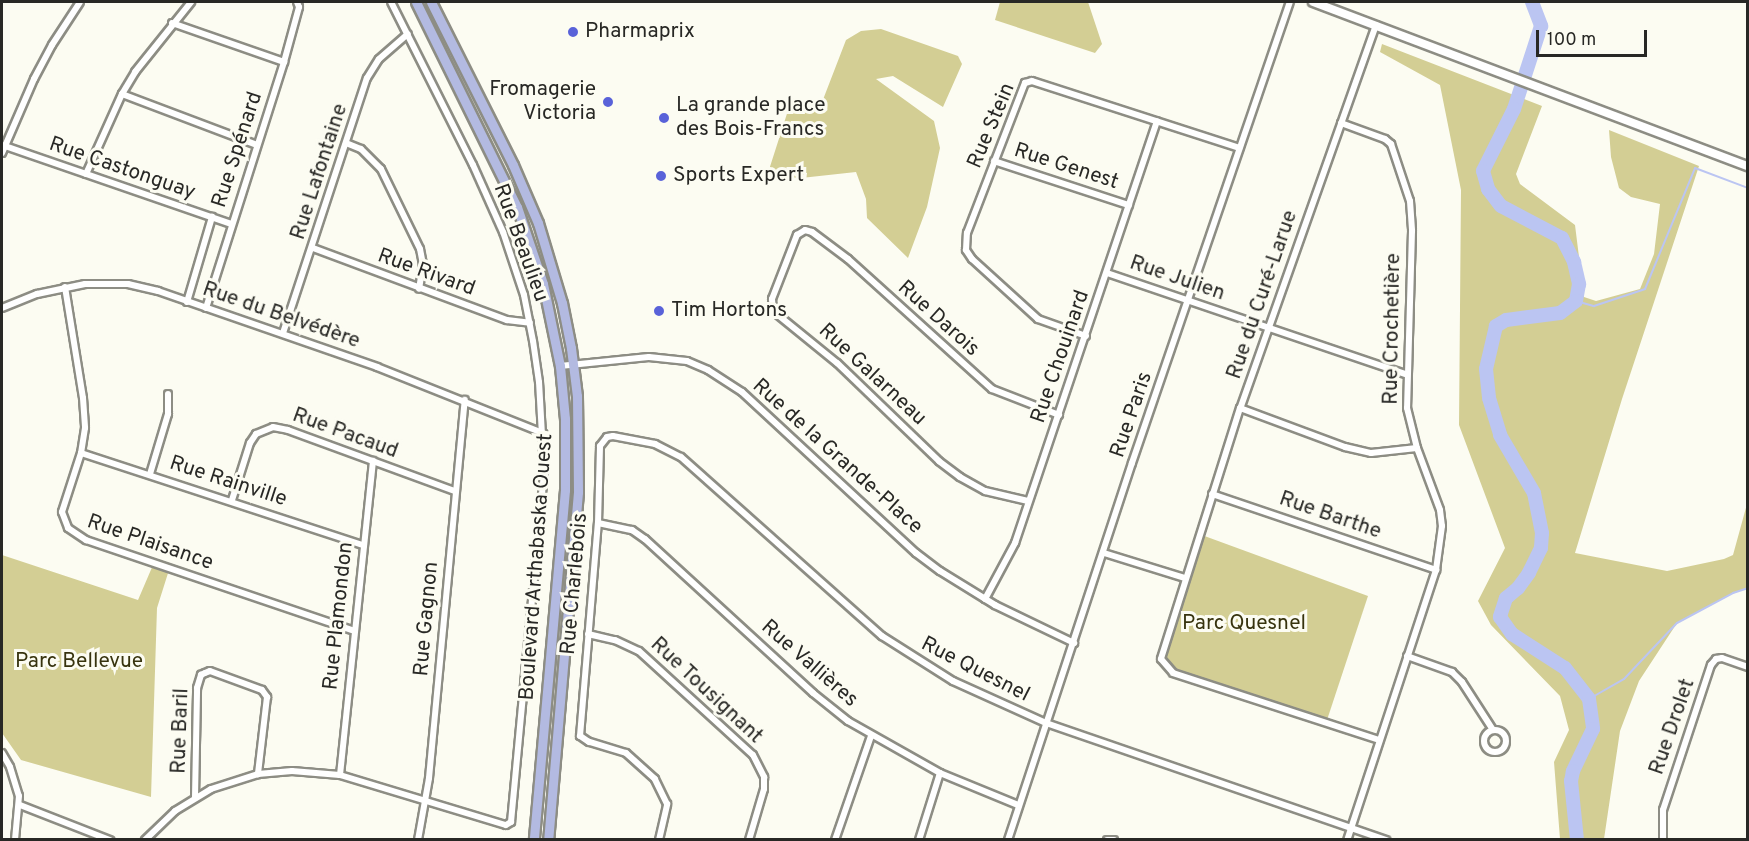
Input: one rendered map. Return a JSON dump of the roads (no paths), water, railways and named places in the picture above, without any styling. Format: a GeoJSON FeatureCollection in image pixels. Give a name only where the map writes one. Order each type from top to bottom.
{"type":"FeatureCollection","features":[{"type":"Feature","properties":{"kind":"main road","name":"Boulevard Arthabaska Ouest"},"geometry":{"type":"LineString","coordinates":[[416,2],[517,207],[543,285],[560,366],[565,419],[564,490],[534,840]]}},
{"type":"Feature","properties":{"kind":"main road","name":"Boulevard Arthabaska Ouest"},"geometry":{"type":"LineString","coordinates":[[431,2],[513,165],[538,223],[562,303],[573,364],[579,454],[578,492],[548,840]]}},
{"type":"Feature","properties":{"kind":"main road"},"geometry":{"type":"LineString","coordinates":[[1317,2],[1748,166]]}},
{"type":"Feature","properties":{"kind":"street"},"geometry":{"type":"LineString","coordinates":[[2,153],[3,145],[52,45],[80,2]]}},
{"type":"Feature","properties":{"kind":"street"},"geometry":{"type":"LineString","coordinates":[[86,174],[122,94],[135,72],[191,2]]}},
{"type":"Feature","properties":{"kind":"street","name":"Rue Spénard"},"geometry":{"type":"LineString","coordinates":[[206,308],[284,62],[299,7],[297,2]]}},
{"type":"Feature","properties":{"kind":"street","name":"Rue Beaulieu"},"geometry":{"type":"LineString","coordinates":[[391,2],[473,165],[503,232],[524,295],[530,323],[543,433],[541,517],[511,822],[506,825],[426,802]]}},
{"type":"Feature","properties":{"kind":"street","name":"Rue Paris"},"geometry":{"type":"LineString","coordinates":[[1008,840],[1290,2]]}},
{"type":"Feature","properties":{"kind":"street"},"geometry":{"type":"LineString","coordinates":[[172,23],[284,62]]}},
{"type":"Feature","properties":{"kind":"street","name":"Rue du Curé-Larue"},"geometry":{"type":"LineString","coordinates":[[1376,25],[1240,408],[1161,652],[1161,659],[1166,668],[1173,673],[1379,740]]}},
{"type":"Feature","properties":{"kind":"street","name":"Rue Lafontaine"},"geometry":{"type":"LineString","coordinates":[[283,333],[372,68],[388,50],[408,34]]}},
{"type":"Feature","properties":{"kind":"street","name":"Rue Stein"},"geometry":{"type":"LineString","coordinates":[[1086,336],[1038,319],[972,259],[966,250],[967,232],[1021,88],[1025,83],[1032,81],[1239,148]]}},
{"type":"Feature","properties":{"kind":"street"},"geometry":{"type":"LineString","coordinates":[[122,94],[257,145]]}},
{"type":"Feature","properties":{"kind":"street","name":"Rue Chouinard"},"geometry":{"type":"LineString","coordinates":[[985,599],[1009,558],[1157,121]]}},
{"type":"Feature","properties":{"kind":"street","name":"Rue Crochetière"},"geometry":{"type":"LineString","coordinates":[[1341,123],[1385,139],[1391,144],[1410,201],[1412,231],[1407,408],[1417,448],[1440,510],[1442,541],[1436,570],[1347,840]]}},
{"type":"Feature","properties":{"kind":"street"},"geometry":{"type":"LineString","coordinates":[[346,143],[361,149],[381,169],[420,249],[423,264],[419,289]]}},
{"type":"Feature","properties":{"kind":"street","name":"Rue Castonguay"},"geometry":{"type":"LineString","coordinates":[[3,145],[232,224]]}},
{"type":"Feature","properties":{"kind":"street","name":"Rue Genest"},"geometry":{"type":"LineString","coordinates":[[994,161],[1129,205]]}},
{"type":"Feature","properties":{"kind":"street","name":"Rue Spénard"},"geometry":{"type":"LineString","coordinates":[[187,302],[212,217]]}},
{"type":"Feature","properties":{"kind":"street","name":"Rue Darois"},"geometry":{"type":"LineString","coordinates":[[805,230],[812,232],[848,259],[992,389],[1059,415]]}},
{"type":"Feature","properties":{"kind":"street","name":"Rue Galarneau"},"geometry":{"type":"LineString","coordinates":[[805,230],[797,235],[772,299],[773,311],[837,363],[939,461],[960,477],[985,491],[1028,501]]}},
{"type":"Feature","properties":{"kind":"street","name":"Rue Rivard"},"geometry":{"type":"LineString","coordinates":[[313,248],[507,320],[530,323]]}},
{"type":"Feature","properties":{"kind":"street","name":"Rue Julien"},"geometry":{"type":"LineString","coordinates":[[1107,273],[1407,374]]}},
{"type":"Feature","properties":{"kind":"street","name":"Rue du Belvédère"},"geometry":{"type":"LineString","coordinates":[[2,308],[37,294],[65,287],[105,282],[128,284],[283,333],[465,400],[543,433]]}},
{"type":"Feature","properties":{"kind":"street","name":"Rue Plaisance"},"geometry":{"type":"LineString","coordinates":[[65,287],[84,410],[81,453],[62,512],[68,528],[86,540],[355,630]]}},
{"type":"Feature","properties":{"kind":"street","name":"Rue de la Grande-Place"},"geometry":{"type":"LineString","coordinates":[[560,366],[649,357],[687,361],[708,370],[749,398],[916,553],[985,599],[1074,643]]}},
{"type":"Feature","properties":{"kind":"street"},"geometry":{"type":"LineString","coordinates":[[150,474],[168,414],[168,394]]}},
{"type":"Feature","properties":{"kind":"street","name":"Rue Gagnon"},"geometry":{"type":"LineString","coordinates":[[418,840],[426,802],[465,400]]}},
{"type":"Feature","properties":{"kind":"street"},"geometry":{"type":"LineString","coordinates":[[1240,408],[1345,447],[1371,453],[1417,448]]}},
{"type":"Feature","properties":{"kind":"street","name":"Rue Pacaud"},"geometry":{"type":"LineString","coordinates":[[232,500],[250,443],[265,428],[288,429],[455,491]]}},
{"type":"Feature","properties":{"kind":"street","name":"Rue Quesnel"},"geometry":{"type":"LineString","coordinates":[[607,437],[622,436],[655,444],[681,457],[882,636],[953,681],[1046,723],[1386,840]]}},
{"type":"Feature","properties":{"kind":"street","name":"Rue Charlebois"},"geometry":{"type":"LineString","coordinates":[[607,437],[600,446],[598,523],[580,736],[582,740],[626,753],[662,788],[667,804],[659,840]]}},
{"type":"Feature","properties":{"kind":"street","name":"Rue Rainville"},"geometry":{"type":"LineString","coordinates":[[81,453],[232,500],[363,545]]}},
{"type":"Feature","properties":{"kind":"street","name":"Rue Plamondon"},"geometry":{"type":"LineString","coordinates":[[340,775],[373,461]]}},
{"type":"Feature","properties":{"kind":"street","name":"Rue Barthe"},"geometry":{"type":"LineString","coordinates":[[1212,494],[1436,570]]}},
{"type":"Feature","properties":{"kind":"street","name":"Rue Vallières"},"geometry":{"type":"LineString","coordinates":[[598,523],[632,530],[645,538],[813,693],[871,736],[940,773],[1018,805]]}},
{"type":"Feature","properties":{"kind":"street"},"geometry":{"type":"LineString","coordinates":[[1104,553],[1185,578]]}},
{"type":"Feature","properties":{"kind":"street","name":"Rue Tousignant"},"geometry":{"type":"LineString","coordinates":[[588,634],[615,640],[639,651],[753,755],[764,777],[764,789],[749,840]]}},
{"type":"Feature","properties":{"kind":"street"},"geometry":{"type":"LineString","coordinates":[[1407,656],[1452,672],[1492,730]]}},
{"type":"Feature","properties":{"kind":"street","name":"Rue Drolet"},"geometry":{"type":"LineString","coordinates":[[1663,840],[1663,810],[1711,665],[1716,659],[1722,658],[1748,667]]}},
{"type":"Feature","properties":{"kind":"street","name":"Rue Baril"},"geometry":{"type":"LineString","coordinates":[[195,797],[197,688],[201,675],[210,671],[262,690],[267,697],[258,774]]}},
{"type":"Feature","properties":{"kind":"street"},"geometry":{"type":"LineString","coordinates":[[835,840],[871,736]]}},
{"type":"Feature","properties":{"kind":"street"},"geometry":{"type":"LineString","coordinates":[[2,753],[14,777],[20,805],[15,840]]}},
{"type":"Feature","properties":{"kind":"street"},"geometry":{"type":"LineString","coordinates":[[145,840],[158,825],[195,797],[230,781],[258,774],[292,771],[340,775],[426,802]]}},
{"type":"Feature","properties":{"kind":"street"},"geometry":{"type":"LineString","coordinates":[[919,840],[940,773]]}},
{"type":"Feature","properties":{"kind":"street"},"geometry":{"type":"LineString","coordinates":[[20,805],[110,840]]}},
{"type":"Feature","properties":{"kind":"street"},"geometry":{"type":"LineString","coordinates":[[1107,840],[1114,840]]}},
{"type":"Feature","properties":{"kind":"waterway"},"geometry":{"type":"LineString","coordinates":[[1532,2],[1541,26],[1514,109],[1483,171],[1488,189],[1501,206],[1562,238],[1574,262],[1579,284],[1576,301],[1560,313],[1506,320],[1496,326],[1486,369],[1489,398],[1500,435],[1534,493],[1542,533],[1541,548],[1529,573],[1518,588],[1506,598],[1500,617],[1512,634],[1565,668],[1589,699],[1593,729],[1573,771],[1571,781],[1577,840]]}},
{"type":"Feature","properties":{"kind":"waterway"},"geometry":{"type":"LineString","coordinates":[[1576,301],[1594,306],[1645,289],[1695,168],[1748,188]]}},
{"type":"Feature","properties":{"kind":"waterway"},"geometry":{"type":"LineString","coordinates":[[1589,699],[1624,679],[1677,623],[1733,593],[1748,588]]}},
{"type":"Feature","properties":{"kind":"place","name":"Pharmaprix"},"geometry":{"type":"Point","coordinates":[573,32]}},
{"type":"Feature","properties":{"kind":"place","name":"Fromagerie Victoria"},"geometry":{"type":"Point","coordinates":[608,102]}},
{"type":"Feature","properties":{"kind":"place","name":"La grande place des Bois-Francs"},"geometry":{"type":"Point","coordinates":[664,118]}},
{"type":"Feature","properties":{"kind":"place","name":"Sports Expert"},"geometry":{"type":"Point","coordinates":[661,176]}},
{"type":"Feature","properties":{"kind":"place","name":"Tim Hortons"},"geometry":{"type":"Point","coordinates":[659,311]}},
{"type":"Feature","properties":{"kind":"park label","name":"Parc Quesnel"},"geometry":{"type":"Point","coordinates":[1244,624]}},
{"type":"Feature","properties":{"kind":"park label","name":"Parc Bellevue"},"geometry":{"type":"Point","coordinates":[79,662]}}]}
